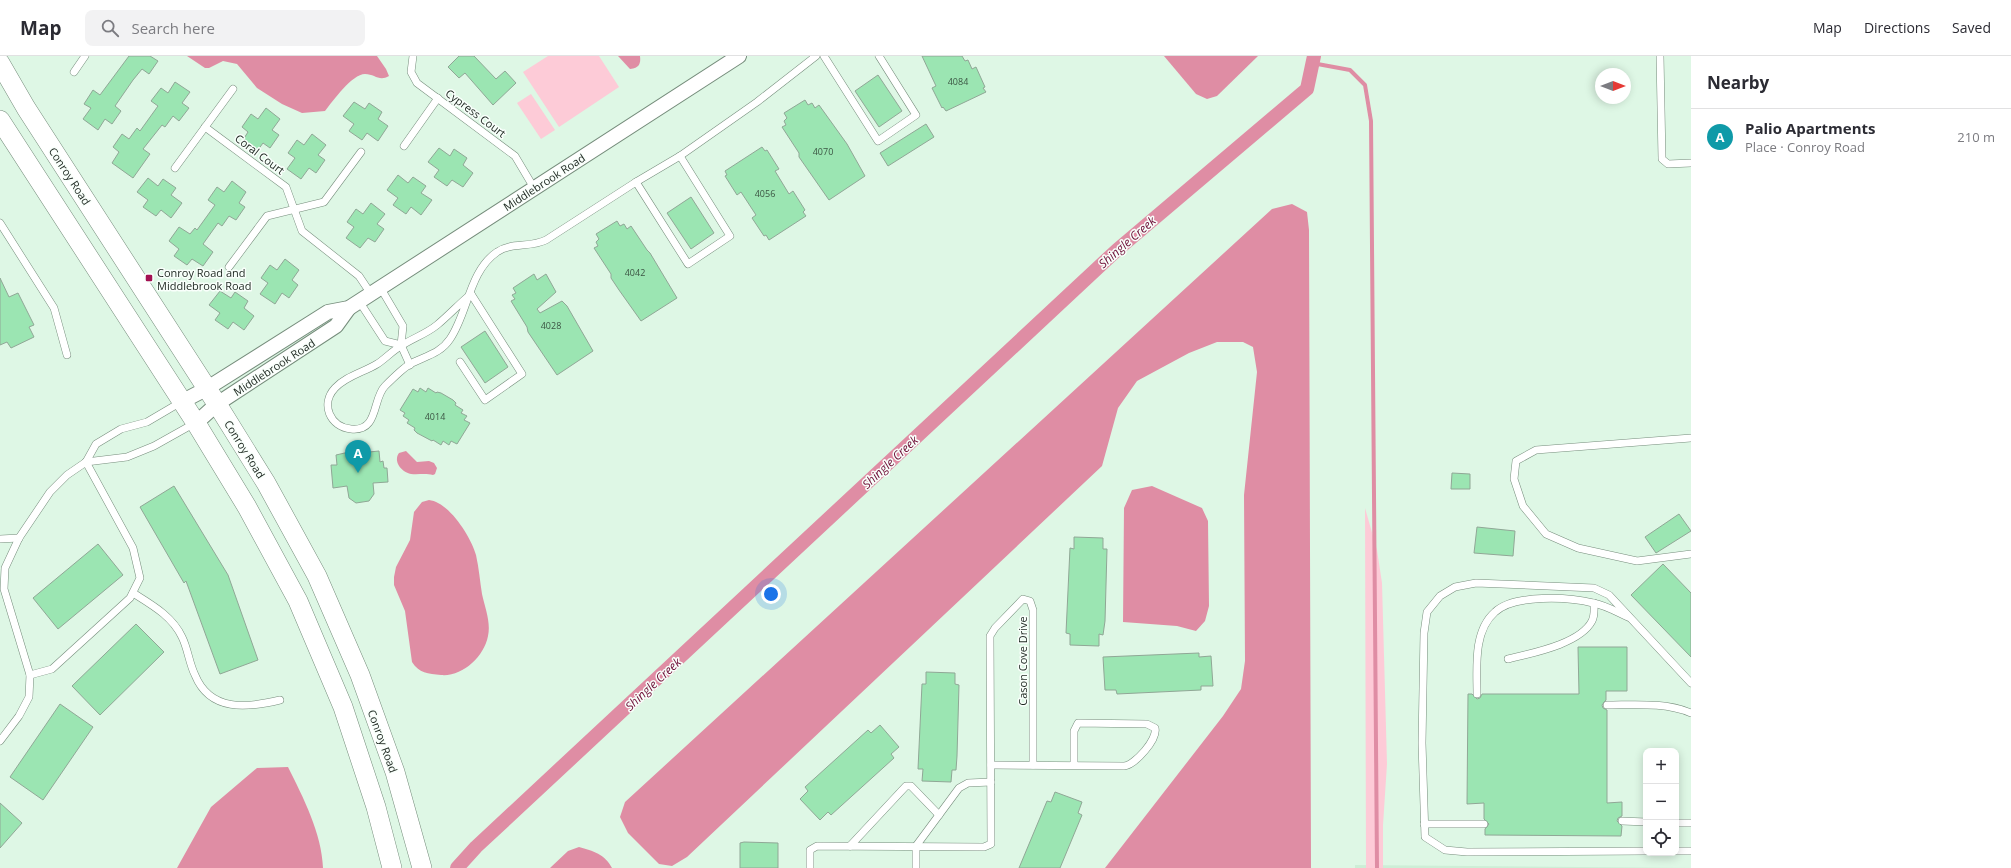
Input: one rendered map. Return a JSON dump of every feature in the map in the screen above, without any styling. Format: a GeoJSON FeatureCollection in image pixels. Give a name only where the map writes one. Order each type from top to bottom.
{"type":"FeatureCollection","features":[{"type":"Feature","properties":{"kind":"main road","name":"Conroy Road"},"geometry":{"type":"LineString","coordinates":[[0,64],[266,483],[317,576],[360,675],[395,772],[422,868]]}},
{"type":"Feature","properties":{"kind":"main road"},"geometry":{"type":"LineString","coordinates":[[0,120],[183,401],[247,507],[298,601],[343,707],[376,807],[392,868]]}},
{"type":"Feature","properties":{"kind":"street","name":"Middlebrook Road"},"geometry":{"type":"LineString","coordinates":[[183,401],[212,396],[336,326],[364,298],[739,56]]}},
{"type":"Feature","properties":{"kind":"street","name":"Middlebrook Road"},"geometry":{"type":"LineString","coordinates":[[196,423],[212,396]]}},
{"type":"Feature","properties":{"kind":"lane"},"geometry":{"type":"LineString","coordinates":[[74,72],[85,56]]}},
{"type":"Feature","properties":{"kind":"lane","name":"Cypress Court"},"geometry":{"type":"LineString","coordinates":[[413,56],[411,72],[416,83],[515,156],[534,188]]}},
{"type":"Feature","properties":{"kind":"lane"},"geometry":{"type":"LineString","coordinates":[[471,294],[438,324],[401,345],[378,363],[336,386],[329,396],[328,401],[328,411],[332,419],[341,427],[352,429],[359,429],[368,424],[373,418],[377,408],[380,392],[410,365],[440,350],[450,340],[460,323],[481,270],[497,252],[510,247],[537,244],[546,240],[636,182],[680,156],[757,102],[816,56]]}},
{"type":"Feature","properties":{"kind":"lane"},"geometry":{"type":"LineString","coordinates":[[824,56],[878,141],[916,115],[879,56]]}},
{"type":"Feature","properties":{"kind":"lane"},"geometry":{"type":"LineString","coordinates":[[1660,56],[1662,159],[1668,164],[1691,163]]}},
{"type":"Feature","properties":{"kind":"lane"},"geometry":{"type":"LineString","coordinates":[[175,168],[233,89]]}},
{"type":"Feature","properties":{"kind":"lane"},"geometry":{"type":"LineString","coordinates":[[404,146],[438,98]]}},
{"type":"Feature","properties":{"kind":"lane","name":"Coral Court"},"geometry":{"type":"LineString","coordinates":[[205,127],[286,187],[302,231],[359,276],[364,298]]}},
{"type":"Feature","properties":{"kind":"lane"},"geometry":{"type":"LineString","coordinates":[[229,267],[267,216],[324,202],[360,152]]}},
{"type":"Feature","properties":{"kind":"lane"},"geometry":{"type":"LineString","coordinates":[[636,182],[688,264],[730,236],[680,156]]}},
{"type":"Feature","properties":{"kind":"lane"},"geometry":{"type":"LineString","coordinates":[[0,223],[54,308],[67,355]]}},
{"type":"Feature","properties":{"kind":"lane"},"geometry":{"type":"LineString","coordinates":[[460,362],[485,400],[522,374],[471,294]]}},
{"type":"Feature","properties":{"kind":"lane"},"geometry":{"type":"LineString","coordinates":[[364,298],[385,342],[401,345]]}},
{"type":"Feature","properties":{"kind":"lane"},"geometry":{"type":"LineString","coordinates":[[364,298],[403,326],[401,345],[410,365]]}},
{"type":"Feature","properties":{"kind":"lane"},"geometry":{"type":"LineString","coordinates":[[0,741],[19,716],[29,697],[30,675],[2,587],[5,568],[19,538],[50,492],[67,475],[86,462],[96,444],[121,429],[146,422],[183,401]]}},
{"type":"Feature","properties":{"kind":"lane"},"geometry":{"type":"LineString","coordinates":[[86,462],[127,457],[154,446],[196,423]]}},
{"type":"Feature","properties":{"kind":"lane"},"geometry":{"type":"LineString","coordinates":[[1691,438],[1536,450],[1516,461],[1514,479],[1523,506],[1546,534],[1578,548],[1637,561],[1691,554]]}},
{"type":"Feature","properties":{"kind":"lane"},"geometry":{"type":"LineString","coordinates":[[30,675],[52,669],[130,598],[140,578],[133,548],[86,462]]}},
{"type":"Feature","properties":{"kind":"lane"},"geometry":{"type":"LineString","coordinates":[[0,539],[19,538]]}},
{"type":"Feature","properties":{"kind":"lane"},"geometry":{"type":"LineString","coordinates":[[1643,851],[1467,852],[1445,850],[1425,837],[1422,743],[1424,633],[1427,612],[1440,596],[1455,587],[1476,583],[1594,588],[1609,595],[1691,683]]}},
{"type":"Feature","properties":{"kind":"lane"},"geometry":{"type":"LineString","coordinates":[[133,593],[163,611],[182,637],[195,677],[208,695],[224,704],[247,706],[280,700]]}},
{"type":"Feature","properties":{"kind":"lane","name":"Cason Cove Drive"},"geometry":{"type":"LineString","coordinates":[[810,868],[810,852],[814,846],[989,846],[992,840],[990,636],[1011,611],[1025,599],[1030,601],[1033,610],[1033,766]]}},
{"type":"Feature","properties":{"kind":"lane"},"geometry":{"type":"LineString","coordinates":[[1477,694],[1477,661],[1485,625],[1495,612],[1510,603],[1532,599],[1574,600],[1594,603],[1630,617]]}},
{"type":"Feature","properties":{"kind":"lane"},"geometry":{"type":"LineString","coordinates":[[1508,659],[1569,641],[1585,630],[1591,623],[1594,616],[1594,603]]}},
{"type":"Feature","properties":{"kind":"lane"},"geometry":{"type":"LineString","coordinates":[[1607,705],[1646,705],[1677,708],[1691,713]]}},
{"type":"Feature","properties":{"kind":"lane"},"geometry":{"type":"LineString","coordinates":[[991,766],[1074,766],[1129,765],[1136,760],[1154,738],[1155,728],[1148,724],[1078,723],[1074,731],[1074,766]]}},
{"type":"Feature","properties":{"kind":"lane"},"geometry":{"type":"LineString","coordinates":[[916,868],[916,846],[963,785],[968,782],[991,782]]}},
{"type":"Feature","properties":{"kind":"lane"},"geometry":{"type":"LineString","coordinates":[[850,846],[908,785],[911,786],[939,815]]}},
{"type":"Feature","properties":{"kind":"lane"},"geometry":{"type":"LineString","coordinates":[[1622,821],[1643,822]]}},
{"type":"Feature","properties":{"kind":"lane"},"geometry":{"type":"LineString","coordinates":[[1679,822],[1691,823]]}},
{"type":"Feature","properties":{"kind":"lane"},"geometry":{"type":"LineString","coordinates":[[1424,824],[1484,824]]}},
{"type":"Feature","properties":{"kind":"lane"},"geometry":{"type":"LineString","coordinates":[[1679,851],[1691,851]]}},
{"type":"Feature","properties":{"kind":"shaded area"},"geometry":{"type":"Polygon","coordinates":[[[187,56],[377,56],[389,76],[386,78],[380,78],[368,74],[360,75],[354,78],[343,89],[325,111],[302,113],[282,104],[257,88],[237,64],[223,61],[209,68],[205,68],[187,56]]]}},
{"type":"Feature","properties":{"kind":"shaded area"},"geometry":{"type":"Polygon","coordinates":[[[548,56],[599,56],[619,87],[559,127],[523,72],[548,56]]]}},
{"type":"Feature","properties":{"kind":"shaded area"},"geometry":{"type":"Polygon","coordinates":[[[618,56],[640,56],[640,63],[636,68],[630,69],[618,56]]]}},
{"type":"Feature","properties":{"kind":"shaded area"},"geometry":{"type":"Polygon","coordinates":[[[1164,56],[1258,56],[1217,96],[1207,99],[1196,94],[1164,56]]]}},
{"type":"Feature","properties":{"kind":"shaded area"},"geometry":{"type":"Polygon","coordinates":[[[531,94],[555,130],[541,139],[517,103],[531,94]]]}},
{"type":"Feature","properties":{"kind":"shaded area"},"geometry":{"type":"Polygon","coordinates":[[[1292,204],[1307,212],[1309,230],[1311,868],[1105,868],[1223,716],[1241,689],[1245,661],[1244,495],[1257,372],[1253,347],[1243,342],[1217,342],[1189,353],[1137,381],[1118,408],[1102,466],[687,857],[672,866],[659,864],[628,833],[620,817],[625,802],[1272,209],[1292,204]]]}},
{"type":"Feature","properties":{"kind":"shaded area"},"geometry":{"type":"Polygon","coordinates":[[[406,451],[417,462],[429,461],[434,463],[437,468],[435,474],[411,474],[401,469],[397,456],[399,453],[406,451]]]}},
{"type":"Feature","properties":{"kind":"shaded area"},"geometry":{"type":"Polygon","coordinates":[[[1152,486],[1202,508],[1208,521],[1209,606],[1205,621],[1196,631],[1177,626],[1123,622],[1124,508],[1132,490],[1152,486]]]}},
{"type":"Feature","properties":{"kind":"shaded area"},"geometry":{"type":"Polygon","coordinates":[[[429,500],[437,502],[444,507],[458,522],[469,539],[476,555],[488,620],[489,631],[486,644],[482,651],[471,664],[457,673],[449,675],[436,675],[421,671],[412,662],[405,611],[394,585],[396,567],[410,540],[414,512],[422,502],[429,500]]]}},
{"type":"Feature","properties":{"kind":"shaded area"},"geometry":{"type":"Polygon","coordinates":[[[1365,508],[1377,550],[1382,583],[1387,764],[1383,825],[1383,868],[1366,868],[1365,508]]]}},
{"type":"Feature","properties":{"kind":"shaded area"},"geometry":{"type":"Polygon","coordinates":[[[288,767],[311,816],[322,855],[323,868],[177,868],[211,807],[257,768],[288,767]]]}},
{"type":"Feature","properties":{"kind":"shaded area"},"geometry":{"type":"Polygon","coordinates":[[[579,847],[602,856],[612,868],[550,868],[568,851],[579,847]]]}},
{"type":"Feature","properties":{"kind":"shaded area"},"geometry":{"type":"Polygon","coordinates":[[[1355,865],[1691,868],[1355,868],[1355,865]]]}},
{"type":"Feature","properties":{"kind":"building"},"geometry":{"type":"Polygon","coordinates":[[[129,56],[150,56],[158,61],[149,74],[142,69],[115,106],[121,111],[112,124],[105,119],[98,130],[83,119],[91,108],[84,104],[93,90],[100,95],[129,56]]]}},
{"type":"Feature","properties":{"kind":"building"},"geometry":{"type":"Polygon","coordinates":[[[459,56],[474,56],[496,79],[505,71],[516,83],[493,105],[465,73],[459,78],[448,67],[459,56]]]}},
{"type":"Feature","properties":{"kind":"building"},"geometry":{"type":"Polygon","coordinates":[[[922,56],[962,56],[965,61],[968,60],[972,69],[976,67],[985,87],[983,88],[986,92],[946,111],[943,107],[942,108],[932,88],[936,86],[922,56]]]}},
{"type":"Feature","properties":{"kind":"building"},"geometry":{"type":"Polygon","coordinates":[[[878,75],[902,111],[879,127],[855,91],[878,75]]]}},
{"type":"Feature","properties":{"kind":"building"},"geometry":{"type":"Polygon","coordinates":[[[175,82],[190,92],[182,103],[189,108],[179,121],[173,116],[165,127],[162,125],[143,149],[150,154],[133,178],[112,163],[119,152],[113,147],[122,134],[129,139],[137,128],[140,131],[158,106],[151,101],[161,88],[168,93],[175,82]]]}},
{"type":"Feature","properties":{"kind":"building"},"geometry":{"type":"Polygon","coordinates":[[[805,100],[808,105],[812,103],[815,108],[819,105],[847,144],[865,176],[829,200],[799,157],[799,153],[782,127],[786,125],[784,121],[787,118],[784,113],[805,100]]]}},
{"type":"Feature","properties":{"kind":"building"},"geometry":{"type":"Polygon","coordinates":[[[354,102],[365,109],[369,103],[382,112],[378,119],[388,126],[378,141],[367,133],[362,140],[349,131],[354,124],[343,116],[354,102]]]}},
{"type":"Feature","properties":{"kind":"building"},"geometry":{"type":"Polygon","coordinates":[[[266,108],[280,119],[272,130],[279,135],[270,148],[263,143],[255,154],[241,143],[248,132],[242,127],[251,114],[258,119],[266,108]]]}},
{"type":"Feature","properties":{"kind":"building"},"geometry":{"type":"Polygon","coordinates":[[[926,124],[934,137],[888,166],[880,153],[926,124]]]}},
{"type":"Feature","properties":{"kind":"building"},"geometry":{"type":"Polygon","coordinates":[[[312,134],[326,145],[318,155],[325,160],[316,173],[309,168],[301,179],[287,169],[295,158],[288,153],[297,140],[304,145],[312,134]]]}},
{"type":"Feature","properties":{"kind":"building"},"geometry":{"type":"Polygon","coordinates":[[[762,147],[765,151],[767,150],[779,169],[775,171],[789,194],[793,191],[805,210],[803,212],[806,216],[769,240],[766,235],[764,236],[752,218],[756,215],[741,192],[737,195],[725,176],[727,175],[725,171],[762,147]]]}},
{"type":"Feature","properties":{"kind":"building"},"geometry":{"type":"Polygon","coordinates":[[[439,148],[450,156],[454,149],[467,158],[463,165],[473,173],[463,187],[452,180],[447,186],[434,177],[439,170],[428,162],[439,148]]]}},
{"type":"Feature","properties":{"kind":"building"},"geometry":{"type":"Polygon","coordinates":[[[398,175],[408,183],[413,177],[426,186],[421,193],[432,200],[421,215],[411,207],[406,214],[393,205],[398,198],[387,190],[398,175]]]}},
{"type":"Feature","properties":{"kind":"building"},"geometry":{"type":"Polygon","coordinates":[[[148,178],[158,186],[163,179],[176,188],[171,195],[182,203],[171,218],[161,210],[156,216],[143,207],[148,200],[137,192],[148,178]]]}},
{"type":"Feature","properties":{"kind":"building"},"geometry":{"type":"Polygon","coordinates":[[[232,181],[246,192],[239,203],[245,207],[236,220],[229,216],[222,226],[218,223],[203,244],[213,252],[203,266],[192,259],[187,265],[174,256],[179,249],[169,241],[179,227],[190,234],[195,228],[197,230],[215,205],[208,200],[217,187],[224,192],[232,181]]]}},
{"type":"Feature","properties":{"kind":"building"},"geometry":{"type":"Polygon","coordinates":[[[691,197],[714,233],[691,249],[667,213],[691,197]]]}},
{"type":"Feature","properties":{"kind":"building"},"geometry":{"type":"Polygon","coordinates":[[[371,203],[385,214],[377,224],[384,229],[375,242],[368,238],[360,248],[346,238],[354,227],[347,222],[356,209],[363,214],[371,203]]]}},
{"type":"Feature","properties":{"kind":"building"},"geometry":{"type":"Polygon","coordinates":[[[617,221],[620,226],[624,224],[627,229],[631,226],[650,253],[677,298],[641,321],[611,278],[611,274],[594,248],[598,246],[596,242],[599,239],[596,234],[617,221]]]}},
{"type":"Feature","properties":{"kind":"building"},"geometry":{"type":"Polygon","coordinates":[[[285,259],[299,270],[292,280],[298,285],[289,298],[282,293],[275,304],[260,294],[268,283],[261,278],[270,265],[277,270],[285,259]]]}},
{"type":"Feature","properties":{"kind":"building"},"geometry":{"type":"Polygon","coordinates":[[[534,274],[537,280],[546,274],[556,292],[537,309],[540,313],[562,301],[567,306],[593,351],[557,375],[528,332],[527,327],[511,301],[515,299],[512,295],[516,293],[513,288],[534,274]]]}},
{"type":"Feature","properties":{"kind":"building"},"geometry":{"type":"Polygon","coordinates":[[[0,278],[9,297],[18,293],[34,325],[29,327],[34,337],[11,348],[7,342],[0,345],[0,278]]]}},
{"type":"Feature","properties":{"kind":"building"},"geometry":{"type":"Polygon","coordinates":[[[220,291],[231,298],[235,292],[248,301],[244,308],[254,316],[244,330],[233,322],[228,329],[215,320],[220,313],[209,305],[220,291]]]}},
{"type":"Feature","properties":{"kind":"building"},"geometry":{"type":"Polygon","coordinates":[[[485,331],[508,367],[485,383],[461,347],[485,331]]]}},
{"type":"Feature","properties":{"kind":"building"},"geometry":{"type":"Polygon","coordinates":[[[420,388],[426,392],[428,388],[453,400],[456,403],[455,405],[463,410],[461,413],[467,416],[464,420],[470,423],[457,444],[451,441],[449,445],[443,441],[441,445],[417,433],[414,430],[415,428],[407,423],[409,420],[403,416],[405,413],[400,410],[413,389],[418,392],[420,388]]]}},
{"type":"Feature","properties":{"kind":"building"},"geometry":{"type":"Polygon","coordinates":[[[353,447],[359,447],[369,452],[379,451],[380,462],[383,461],[384,468],[387,468],[388,482],[373,483],[374,494],[369,501],[356,503],[349,498],[347,486],[333,488],[331,465],[337,465],[336,455],[349,452],[353,447]]]}},
{"type":"Feature","properties":{"kind":"building"},"geometry":{"type":"Polygon","coordinates":[[[1452,473],[1470,474],[1470,489],[1451,489],[1452,473]]]}},
{"type":"Feature","properties":{"kind":"building"},"geometry":{"type":"Polygon","coordinates":[[[174,486],[228,575],[258,660],[220,674],[186,581],[184,583],[140,507],[174,486]]]}},
{"type":"Feature","properties":{"kind":"building"},"geometry":{"type":"Polygon","coordinates":[[[1679,514],[1691,531],[1656,553],[1645,537],[1679,514]]]}},
{"type":"Feature","properties":{"kind":"building"},"geometry":{"type":"Polygon","coordinates":[[[1477,527],[1515,531],[1513,556],[1474,553],[1477,527]]]}},
{"type":"Feature","properties":{"kind":"building"},"geometry":{"type":"Polygon","coordinates":[[[1074,537],[1103,538],[1103,549],[1107,549],[1105,621],[1103,635],[1099,634],[1099,646],[1070,645],[1070,634],[1066,633],[1070,548],[1074,549],[1074,537]]]}},
{"type":"Feature","properties":{"kind":"building"},"geometry":{"type":"Polygon","coordinates":[[[98,544],[123,575],[58,629],[33,598],[98,544]]]}},
{"type":"Feature","properties":{"kind":"building"},"geometry":{"type":"Polygon","coordinates":[[[1663,564],[1691,593],[1691,657],[1631,595],[1663,564]]]}},
{"type":"Feature","properties":{"kind":"building"},"geometry":{"type":"Polygon","coordinates":[[[136,624],[164,652],[100,715],[72,686],[136,624]]]}},
{"type":"Feature","properties":{"kind":"building"},"geometry":{"type":"Polygon","coordinates":[[[1578,647],[1627,647],[1627,691],[1606,691],[1606,700],[1602,705],[1603,708],[1607,710],[1607,803],[1622,802],[1622,816],[1618,818],[1617,821],[1622,826],[1621,836],[1485,835],[1485,829],[1489,824],[1484,819],[1484,803],[1467,804],[1468,694],[1472,694],[1477,699],[1480,698],[1482,694],[1579,694],[1578,647]]]}},
{"type":"Feature","properties":{"kind":"building"},"geometry":{"type":"Polygon","coordinates":[[[1199,653],[1199,657],[1211,656],[1213,686],[1201,686],[1201,690],[1117,694],[1116,690],[1105,690],[1103,657],[1199,653]]]}},
{"type":"Feature","properties":{"kind":"building"},"geometry":{"type":"Polygon","coordinates":[[[926,672],[955,673],[955,684],[959,685],[956,770],[952,770],[951,782],[922,781],[923,769],[918,769],[922,684],[926,684],[926,672]]]}},
{"type":"Feature","properties":{"kind":"building"},"geometry":{"type":"Polygon","coordinates":[[[60,704],[93,727],[43,800],[10,777],[60,704]]]}},
{"type":"Feature","properties":{"kind":"building"},"geometry":{"type":"Polygon","coordinates":[[[880,725],[899,747],[891,754],[894,758],[831,815],[828,812],[820,820],[800,799],[808,791],[805,787],[868,730],[871,733],[880,725]]]}},
{"type":"Feature","properties":{"kind":"building"},"geometry":{"type":"Polygon","coordinates":[[[1055,792],[1082,802],[1078,813],[1082,815],[1060,868],[1019,868],[1047,801],[1051,802],[1055,792]]]}},
{"type":"Feature","properties":{"kind":"building"},"geometry":{"type":"Polygon","coordinates":[[[0,803],[22,823],[0,848],[0,803]]]}},
{"type":"Feature","properties":{"kind":"building"},"geometry":{"type":"Polygon","coordinates":[[[740,843],[778,843],[778,868],[740,868],[740,843]]]}},
{"type":"Feature","properties":{"kind":"waterway","name":"Shingle Creek"},"geometry":{"type":"LineString","coordinates":[[457,868],[476,847],[1117,250],[1307,89],[1314,56]]}},
{"type":"Feature","properties":{"kind":"waterway"},"geometry":{"type":"LineString","coordinates":[[1312,63],[1350,70],[1365,85],[1371,121],[1377,868]]}},
{"type":"Feature","properties":{"kind":"place","name":"Conroy Road and Middlebrook Road"},"geometry":{"type":"Point","coordinates":[149,278]}},
{"type":"Feature","properties":{"kind":"place","name":"Palio Apartments"},"geometry":{"type":"Point","coordinates":[358,473]}}]}
